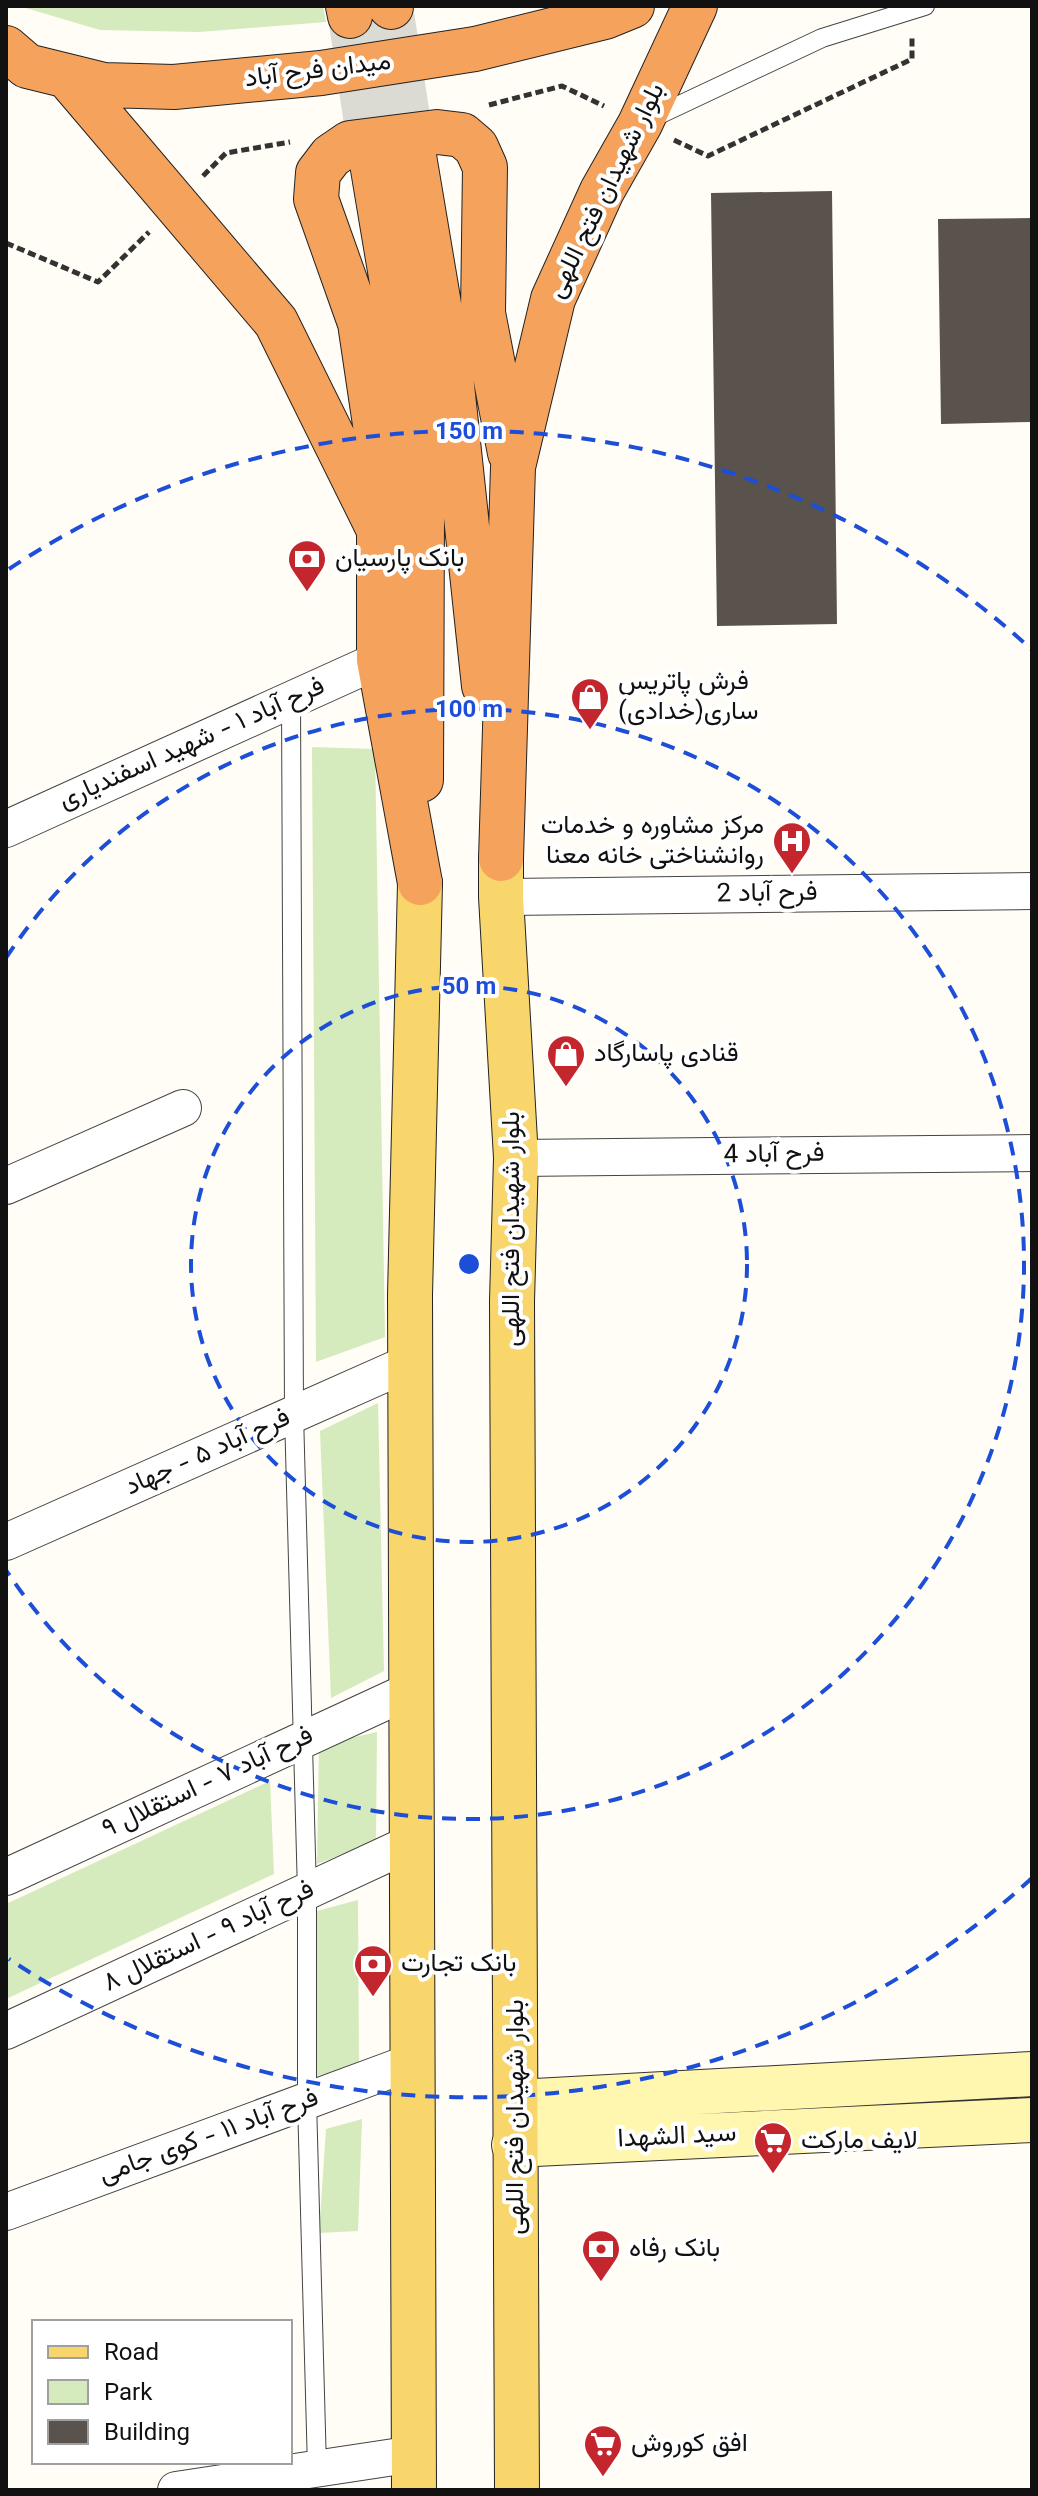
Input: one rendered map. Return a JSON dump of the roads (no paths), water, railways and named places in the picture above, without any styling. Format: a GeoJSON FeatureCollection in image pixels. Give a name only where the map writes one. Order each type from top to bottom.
{"type":"FeatureCollection","features":[{"type":"Feature","properties":{"kind":"highway","name":"میدان فرح آباد"},"geometry":{"type":"LineString","coordinates":[[22,66],[104,85],[174,87],[321,73],[475,49],[605,17],[632,6]]}},
{"type":"Feature","properties":{"kind":"highway","name":"بلوار شهیدان فتح اللهی"},"geometry":{"type":"LineString","coordinates":[[501,878],[513,467],[553,299],[602,191],[640,124],[695,6]]}},
{"type":"Feature","properties":{"kind":"highway"},"geometry":{"type":"LineString","coordinates":[[22,66],[276,322],[379,530]]}},
{"type":"Feature","properties":{"kind":"highway"},"geometry":{"type":"LineString","coordinates":[[420,883],[379,660],[379,451],[360,323],[316,199],[318,173],[331,156],[350,143],[437,132],[462,135],[476,147],[485,167],[483,313],[513,467]]}},
{"type":"Feature","properties":{"kind":"highway"},"geometry":{"type":"LineString","coordinates":[[414,156],[451,376],[501,878]]}},
{"type":"Feature","properties":{"kind":"highway"},"geometry":{"type":"LineString","coordinates":[[372,163],[409,384],[422,516],[420,883]]}},
{"type":"Feature","properties":{"kind":"main road","name":"بلوار شهیدان فتح اللهی"},"geometry":{"type":"LineString","coordinates":[[501,878],[516,1158],[512,1316],[517,2490]]}},
{"type":"Feature","properties":{"kind":"main road"},"geometry":{"type":"LineString","coordinates":[[414,2472],[409,1363],[420,883]]}},
{"type":"Feature","properties":{"kind":"street","name":"فرح آباد ۱ - شهید اسفندیاری"},"geometry":{"type":"LineString","coordinates":[[6,829],[379,660]]}},
{"type":"Feature","properties":{"kind":"street","name":"فرح آباد 2"},"geometry":{"type":"LineString","coordinates":[[501,878],[1032,891]]}},
{"type":"Feature","properties":{"kind":"street"},"geometry":{"type":"LineString","coordinates":[[6,1186],[183,1108]]}},
{"type":"Feature","properties":{"kind":"street","name":"فرح آباد 4"},"geometry":{"type":"LineString","coordinates":[[516,1158],[1032,1153]]}},
{"type":"Feature","properties":{"kind":"street","name":"فرح آباد ۵ - جهاد"},"geometry":{"type":"LineString","coordinates":[[6,1542],[409,1363]]}},
{"type":"Feature","properties":{"kind":"street","name":"فرح آباد ۷ - استقلال ۹"},"geometry":{"type":"LineString","coordinates":[[6,1877],[411,1690]]}},
{"type":"Feature","properties":{"kind":"street","name":"فرح آباد ۹ - استقلال ۸"},"geometry":{"type":"LineString","coordinates":[[6,2031],[411,1843]]}},
{"type":"Feature","properties":{"kind":"street","name":"فرح آباد ۱۱ - کوی جامی"},"geometry":{"type":"LineString","coordinates":[[6,2212],[412,2062]]}},
{"type":"Feature","properties":{"kind":"street","name":"سید الشهدا"},"geometry":{"type":"LineString","coordinates":[[517,2102],[1032,2074]]}},
{"type":"Feature","properties":{"kind":"street"},"geometry":{"type":"LineString","coordinates":[[604,2097],[607,2140]]}},
{"type":"Feature","properties":{"kind":"street","name":"سید الشهدا"},"geometry":{"type":"LineString","coordinates":[[514,2145],[1032,2120]]}},
{"type":"Feature","properties":{"kind":"street"},"geometry":{"type":"LineString","coordinates":[[176,2490],[317,2468],[414,2472]]}},
{"type":"Feature","properties":{"kind":"lane"},"geometry":{"type":"LineString","coordinates":[[640,124],[822,38],[925,6]]}},
{"type":"Feature","properties":{"kind":"lane"},"geometry":{"type":"LineString","coordinates":[[291,699],[294,1414],[307,1892],[307,2101],[317,2468]]}},
{"type":"Feature","properties":{"kind":"tunnel"},"geometry":{"type":"LineString","coordinates":[[391,7],[414,156]]}},
{"type":"Feature","properties":{"kind":"tunnel"},"geometry":{"type":"LineString","coordinates":[[350,16],[372,163]]}},
{"type":"Feature","properties":{"kind":"place","name":"بانک پارسیان"},"geometry":{"type":"Point","coordinates":[307,593]}},
{"type":"Feature","properties":{"kind":"place","name":"فرش پاتریس (خدادی)ساری"},"geometry":{"type":"Point","coordinates":[590,731]}},
{"type":"Feature","properties":{"kind":"place","name":"مرکز مشاوره و خدمات روانشناختی خانه معنا"},"geometry":{"type":"Point","coordinates":[792,875]}},
{"type":"Feature","properties":{"kind":"place","name":"قنادی پاسارگاد"},"geometry":{"type":"Point","coordinates":[566,1088]}},
{"type":"Feature","properties":{"kind":"place","name":"بانک تجارت"},"geometry":{"type":"Point","coordinates":[373,1998]}},
{"type":"Feature","properties":{"kind":"place","name":"لایف مارکت"},"geometry":{"type":"Point","coordinates":[773,2175]}},
{"type":"Feature","properties":{"kind":"place","name":"بانک رفاه"},"geometry":{"type":"Point","coordinates":[601,2283]}},
{"type":"Feature","properties":{"kind":"place","name":"افق کوروش"},"geometry":{"type":"Point","coordinates":[603,2478]}}]}
